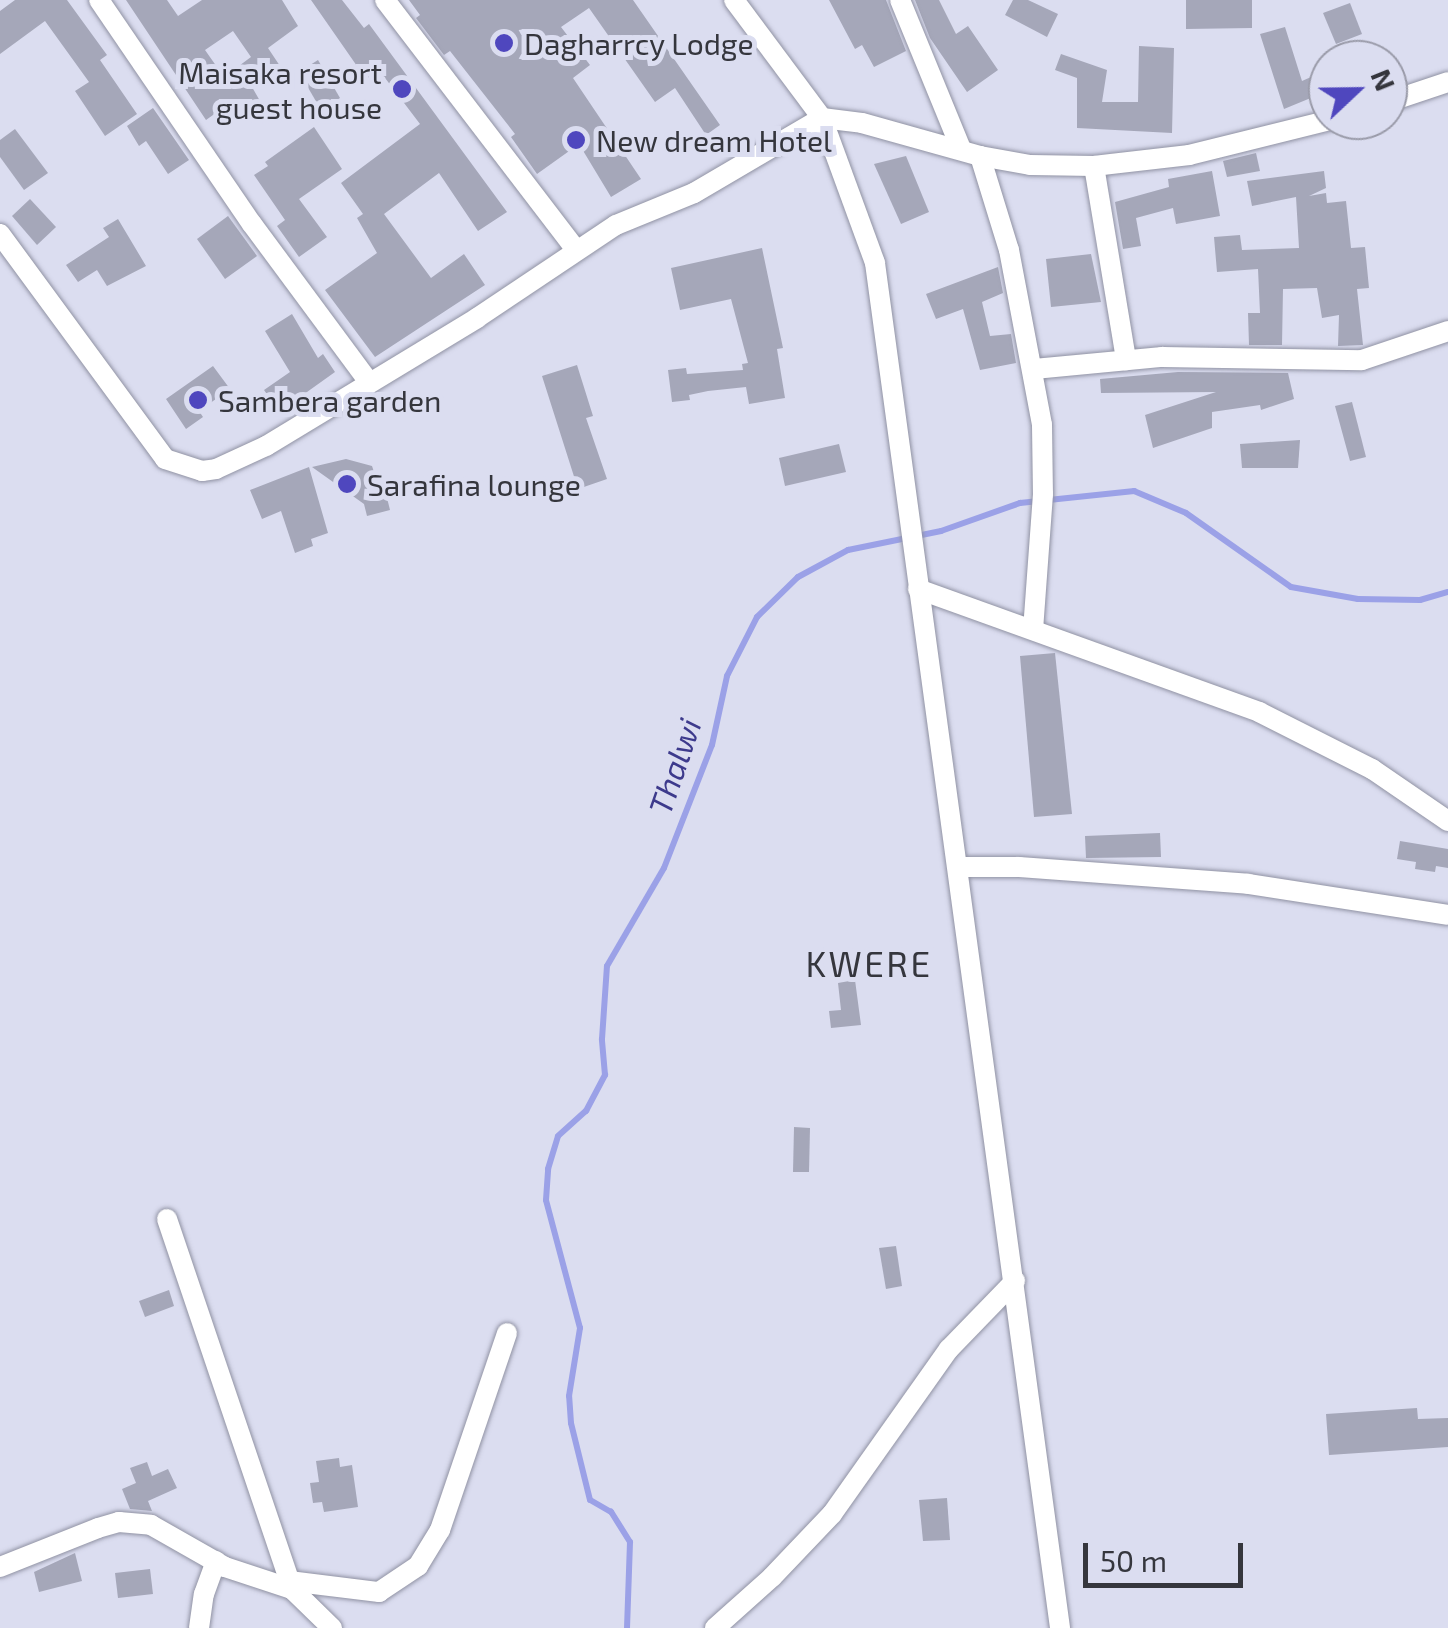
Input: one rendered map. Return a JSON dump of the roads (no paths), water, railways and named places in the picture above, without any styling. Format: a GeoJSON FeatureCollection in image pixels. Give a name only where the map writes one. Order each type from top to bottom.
{"type":"FeatureCollection","features":[{"type":"Feature","properties":{"kind":"street"},"geometry":{"type":"LineString","coordinates":[[99,0],[252,224],[368,381]]}},
{"type":"Feature","properties":{"kind":"street"},"geometry":{"type":"LineString","coordinates":[[385,0],[576,250]]}},
{"type":"Feature","properties":{"kind":"street"},"geometry":{"type":"LineString","coordinates":[[734,0],[822,118],[874,263],[1060,1628]]}},
{"type":"Feature","properties":{"kind":"street"},"geometry":{"type":"LineString","coordinates":[[900,0],[970,152],[997,201],[1034,368],[1044,456],[1033,629]]}},
{"type":"Feature","properties":{"kind":"street"},"geometry":{"type":"LineString","coordinates":[[1408,95],[1448,82]]}},
{"type":"Feature","properties":{"kind":"street"},"geometry":{"type":"LineString","coordinates":[[0,234],[173,465],[202,470],[240,460],[477,318],[632,217],[694,194],[822,118],[862,122],[1030,165],[1094,166],[1189,156],[1308,126]]}},
{"type":"Feature","properties":{"kind":"street"},"geometry":{"type":"LineString","coordinates":[[1094,166],[1126,360]]}},
{"type":"Feature","properties":{"kind":"street"},"geometry":{"type":"LineString","coordinates":[[1034,368],[1126,360],[1362,360],[1448,331]]}},
{"type":"Feature","properties":{"kind":"street"},"geometry":{"type":"LineString","coordinates":[[918,589],[1286,724],[1372,769],[1448,822]]}},
{"type":"Feature","properties":{"kind":"street"},"geometry":{"type":"LineString","coordinates":[[958,866],[1020,866],[1248,884],[1448,914]]}},
{"type":"Feature","properties":{"kind":"street"},"geometry":{"type":"LineString","coordinates":[[167,1219],[290,1584],[332,1628]]}},
{"type":"Feature","properties":{"kind":"street"},"geometry":{"type":"LineString","coordinates":[[715,1628],[772,1577],[832,1514],[950,1349],[1015,1281]]}},
{"type":"Feature","properties":{"kind":"street"},"geometry":{"type":"LineString","coordinates":[[0,1566],[36,1548],[119,1522],[151,1525],[216,1561],[290,1584],[379,1592],[418,1566],[440,1530],[506,1333]]}},
{"type":"Feature","properties":{"kind":"street"},"geometry":{"type":"LineString","coordinates":[[200,1628],[204,1594],[216,1561]]}},
{"type":"Feature","properties":{"kind":"waterway","name":"Thalwi"},"geometry":{"type":"LineString","coordinates":[[627,1628],[630,1542],[611,1512],[590,1500],[571,1423],[569,1396],[580,1328],[546,1200],[548,1169],[558,1136],[586,1111],[605,1075],[602,1039],[607,966],[664,868],[712,745],[727,676],[757,617],[798,577],[848,550],[941,531],[1020,503],[1134,491],[1186,513],[1291,587],[1358,599],[1420,600],[1448,592]]}},
{"type":"Feature","properties":{"kind":"place","name":"Dagharrcy Lodge"},"geometry":{"type":"Point","coordinates":[504,43]}},
{"type":"Feature","properties":{"kind":"place","name":"Maisaka resort guest house"},"geometry":{"type":"Point","coordinates":[402,89]}},
{"type":"Feature","properties":{"kind":"place","name":"New dream Hotel"},"geometry":{"type":"Point","coordinates":[576,140]}},
{"type":"Feature","properties":{"kind":"place","name":"Sambera garden"},"geometry":{"type":"Point","coordinates":[198,400]}},
{"type":"Feature","properties":{"kind":"place","name":"Sarafina lounge"},"geometry":{"type":"Point","coordinates":[347,484]}},
{"type":"Feature","properties":{"kind":"district","name":"KWERE"},"geometry":{"type":"Point","coordinates":[869,963]}}]}
